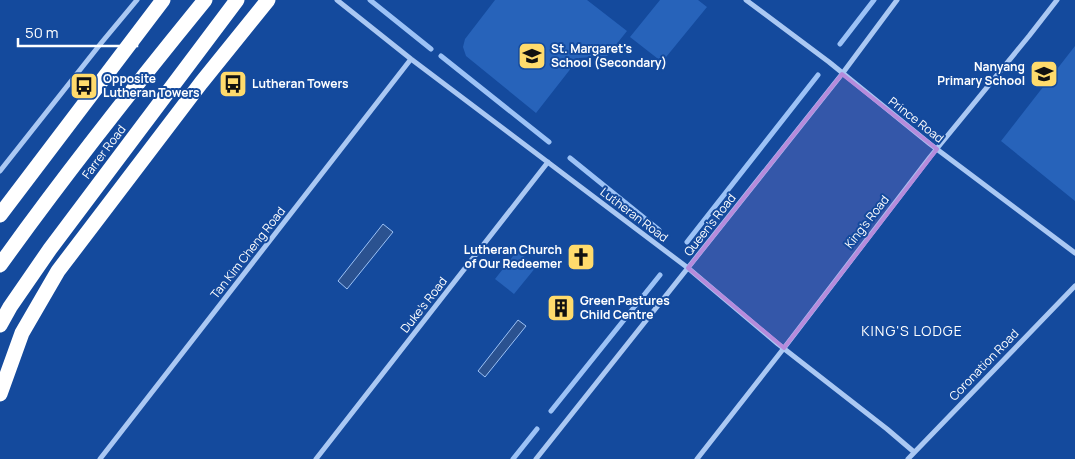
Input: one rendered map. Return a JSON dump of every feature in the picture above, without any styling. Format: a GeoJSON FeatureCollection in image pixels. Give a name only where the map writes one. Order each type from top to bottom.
{"type":"FeatureCollection","features":[{"type":"Feature","properties":{"kind":"highway"},"geometry":{"type":"LineString","coordinates":[[0,215],[163,0]]}},
{"type":"Feature","properties":{"kind":"highway","name":"Farrer Road"},"geometry":{"type":"LineString","coordinates":[[0,265],[139,81],[205,0]]}},
{"type":"Feature","properties":{"kind":"highway","name":"Farrer Road"},"geometry":{"type":"LineString","coordinates":[[0,325],[10,307],[50,249],[237,0]]}},
{"type":"Feature","properties":{"kind":"highway"},"geometry":{"type":"LineString","coordinates":[[0,394],[22,333],[58,272],[201,83],[268,0]]}},
{"type":"Feature","properties":{"kind":"street"},"geometry":{"type":"LineString","coordinates":[[0,171],[137,0]]}},
{"type":"Feature","properties":{"kind":"street","name":"Lutheran Road"},"geometry":{"type":"LineString","coordinates":[[337,0],[411,59],[688,268],[914,452]]}},
{"type":"Feature","properties":{"kind":"street","name":"Prince Road"},"geometry":{"type":"LineString","coordinates":[[746,0],[937,149],[1075,253]]}},
{"type":"Feature","properties":{"kind":"street","name":"Queen's Road"},"geometry":{"type":"LineString","coordinates":[[536,459],[842,74],[897,0]]}},
{"type":"Feature","properties":{"kind":"street","name":"King's Road"},"geometry":{"type":"LineString","coordinates":[[697,459],[937,149],[1057,0]]}},
{"type":"Feature","properties":{"kind":"street","name":"Tan Kim Cheng Road"},"geometry":{"type":"LineString","coordinates":[[100,459],[411,59]]}},
{"type":"Feature","properties":{"kind":"street","name":"Duke's Road"},"geometry":{"type":"LineString","coordinates":[[316,459],[548,162]]}},
{"type":"Feature","properties":{"kind":"street","name":"Coronation Road"},"geometry":{"type":"LineString","coordinates":[[908,459],[1075,286]]}},
{"type":"Feature","properties":{"kind":"highlighted area"},"geometry":{"type":"Polygon","coordinates":[[[842,74],[937,149],[784,348],[688,268],[842,74]]]}},
{"type":"Feature","properties":{"kind":"shaded area","name":"St. Margaret's School (Secondary)"},"geometry":{"type":"Polygon","coordinates":[[[495,0],[587,0],[627,31],[607,56],[579,58],[536,113],[466,56],[463,47],[465,39],[495,0]]]}},
{"type":"Feature","properties":{"kind":"shaded area"},"geometry":{"type":"Polygon","coordinates":[[[660,0],[698,0],[707,7],[662,62],[630,37],[660,0]]]}},
{"type":"Feature","properties":{"kind":"shaded area"},"geometry":{"type":"Polygon","coordinates":[[[1075,46],[1075,201],[1001,141],[1075,46]]]}},
{"type":"Feature","properties":{"kind":"shaded area"},"geometry":{"type":"Polygon","coordinates":[[[383,224],[393,232],[347,289],[338,281],[383,224]]]}},
{"type":"Feature","properties":{"kind":"shaded area"},"geometry":{"type":"Polygon","coordinates":[[[517,251],[536,267],[514,294],[495,279],[517,251]]]}},
{"type":"Feature","properties":{"kind":"shaded area"},"geometry":{"type":"Polygon","coordinates":[[[518,320],[526,326],[485,377],[478,371],[518,320]]]}},
{"type":"Feature","properties":{"kind":"waterway"},"geometry":{"type":"LineString","coordinates":[[370,0],[431,49]]}},
{"type":"Feature","properties":{"kind":"waterway"},"geometry":{"type":"LineString","coordinates":[[840,44],[874,0]]}},
{"type":"Feature","properties":{"kind":"waterway"},"geometry":{"type":"LineString","coordinates":[[441,56],[549,142]]}},
{"type":"Feature","properties":{"kind":"waterway"},"geometry":{"type":"LineString","coordinates":[[687,242],[818,75]]}},
{"type":"Feature","properties":{"kind":"waterway"},"geometry":{"type":"LineString","coordinates":[[570,158],[659,230]]}},
{"type":"Feature","properties":{"kind":"waterway"},"geometry":{"type":"LineString","coordinates":[[551,411],[660,275]]}},
{"type":"Feature","properties":{"kind":"waterway"},"geometry":{"type":"LineString","coordinates":[[513,459],[537,429]]}},
{"type":"Feature","properties":{"kind":"place","name":"St. Margaret's School (Secondary)"},"geometry":{"type":"Point","coordinates":[532,56]}},
{"type":"Feature","properties":{"kind":"place","name":"Nanyang Primary School"},"geometry":{"type":"Point","coordinates":[1044,74]}},
{"type":"Feature","properties":{"kind":"place","name":"Lutheran Towers"},"geometry":{"type":"Point","coordinates":[233,84]}},
{"type":"Feature","properties":{"kind":"place","name":"Opposite Lutheran Towers"},"geometry":{"type":"Point","coordinates":[84,86]}},
{"type":"Feature","properties":{"kind":"place","name":"Lutheran Church of Our Redeemer"},"geometry":{"type":"Point","coordinates":[581,257]}},
{"type":"Feature","properties":{"kind":"place","name":"Green Pastures Child Centre"},"geometry":{"type":"Point","coordinates":[561,308]}},
{"type":"Feature","properties":{"kind":"district","name":"KING'S LODGE"},"geometry":{"type":"Point","coordinates":[912,331]}}]}
